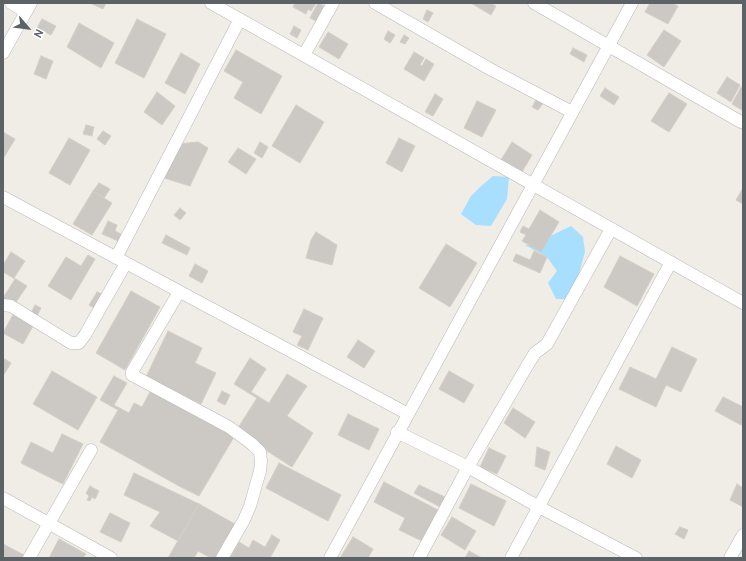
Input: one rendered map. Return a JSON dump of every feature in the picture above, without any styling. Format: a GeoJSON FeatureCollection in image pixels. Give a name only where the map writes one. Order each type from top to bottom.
{"type":"FeatureCollection","features":[{"type":"Feature","properties":{"kind":"street"},"geometry":{"type":"LineString","coordinates":[[3,53],[28,7],[11,3]]}},
{"type":"Feature","properties":{"kind":"street"},"geometry":{"type":"LineString","coordinates":[[211,3],[743,303]]}},
{"type":"Feature","properties":{"kind":"street"},"geometry":{"type":"LineString","coordinates":[[304,55],[333,3]]}},
{"type":"Feature","properties":{"kind":"street"},"geometry":{"type":"LineString","coordinates":[[375,3],[490,69],[572,112]]}},
{"type":"Feature","properties":{"kind":"street"},"geometry":{"type":"LineString","coordinates":[[534,3],[741,122]]}},
{"type":"Feature","properties":{"kind":"street"},"geometry":{"type":"LineString","coordinates":[[330,558],[397,432],[632,3]]}},
{"type":"Feature","properties":{"kind":"street"},"geometry":{"type":"LineString","coordinates":[[3,305],[11,306],[71,343],[79,343],[85,335],[240,19]]}},
{"type":"Feature","properties":{"kind":"street"},"geometry":{"type":"LineString","coordinates":[[3,197],[408,414]]}},
{"type":"Feature","properties":{"kind":"street"},"geometry":{"type":"LineString","coordinates":[[419,558],[468,467],[535,353],[547,344],[611,229]]}},
{"type":"Feature","properties":{"kind":"street"},"geometry":{"type":"LineString","coordinates":[[511,558],[671,262]]}},
{"type":"Feature","properties":{"kind":"street"},"geometry":{"type":"LineString","coordinates":[[179,292],[132,372],[132,375],[229,428],[252,444],[260,452],[260,471],[250,506],[244,520],[222,558]]}},
{"type":"Feature","properties":{"kind":"street"},"geometry":{"type":"LineString","coordinates":[[397,432],[468,467],[539,507],[636,558]]}},
{"type":"Feature","properties":{"kind":"street"},"geometry":{"type":"LineString","coordinates":[[29,558],[90,450]]}},
{"type":"Feature","properties":{"kind":"street"},"geometry":{"type":"LineString","coordinates":[[3,498],[111,558]]}},
{"type":"Feature","properties":{"kind":"street"},"geometry":{"type":"LineString","coordinates":[[730,558],[743,535]]}},
{"type":"Feature","properties":{"kind":"water"},"geometry":{"type":"Polygon","coordinates":[[[493,176],[509,177],[507,199],[491,226],[476,225],[461,214],[471,196],[493,176]]]}},
{"type":"Feature","properties":{"kind":"water"},"geometry":{"type":"Polygon","coordinates":[[[571,226],[583,237],[585,252],[572,299],[556,299],[548,283],[557,271],[547,257],[525,245],[532,245],[571,226]]]}},
{"type":"Feature","properties":{"kind":"building"},"geometry":{"type":"Polygon","coordinates":[[[90,3],[106,3],[103,9],[90,3]]]}},
{"type":"Feature","properties":{"kind":"building"},"geometry":{"type":"Polygon","coordinates":[[[295,3],[316,3],[311,11],[308,9],[306,14],[293,7],[295,3]]]}},
{"type":"Feature","properties":{"kind":"building"},"geometry":{"type":"Polygon","coordinates":[[[318,3],[324,6],[316,21],[310,18],[318,3]]]}},
{"type":"Feature","properties":{"kind":"building"},"geometry":{"type":"Polygon","coordinates":[[[471,3],[490,3],[496,6],[491,15],[471,3]]]}},
{"type":"Feature","properties":{"kind":"building"},"geometry":{"type":"Polygon","coordinates":[[[650,3],[671,3],[678,6],[668,24],[645,12],[650,3]]]}},
{"type":"Feature","properties":{"kind":"building"},"geometry":{"type":"Polygon","coordinates":[[[427,10],[433,13],[428,22],[423,19],[427,10]]]}},
{"type":"Feature","properties":{"kind":"building"},"geometry":{"type":"Polygon","coordinates":[[[42,19],[56,26],[51,35],[37,28],[42,19]]]}},
{"type":"Feature","properties":{"kind":"building"},"geometry":{"type":"Polygon","coordinates":[[[137,19],[166,34],[144,78],[115,63],[137,19]]]}},
{"type":"Feature","properties":{"kind":"building"},"geometry":{"type":"Polygon","coordinates":[[[79,23],[114,43],[101,68],[67,47],[79,23]]]}},
{"type":"Feature","properties":{"kind":"building"},"geometry":{"type":"Polygon","coordinates":[[[294,26],[301,30],[297,38],[290,34],[294,26]]]}},
{"type":"Feature","properties":{"kind":"building"},"geometry":{"type":"Polygon","coordinates":[[[664,30],[681,41],[664,67],[647,55],[664,30]]]}},
{"type":"Feature","properties":{"kind":"building"},"geometry":{"type":"Polygon","coordinates":[[[388,31],[395,35],[390,43],[384,39],[388,31]]]}},
{"type":"Feature","properties":{"kind":"building"},"geometry":{"type":"Polygon","coordinates":[[[328,32],[348,44],[339,59],[319,47],[328,32]]]}},
{"type":"Feature","properties":{"kind":"building"},"geometry":{"type":"Polygon","coordinates":[[[404,35],[409,38],[405,44],[400,42],[404,35]]]}},
{"type":"Feature","properties":{"kind":"building"},"geometry":{"type":"Polygon","coordinates":[[[573,48],[587,55],[584,62],[570,54],[573,48]]]}},
{"type":"Feature","properties":{"kind":"building"},"geometry":{"type":"Polygon","coordinates":[[[236,50],[282,76],[261,114],[234,98],[243,82],[224,71],[236,50]]]}},
{"type":"Feature","properties":{"kind":"building"},"geometry":{"type":"Polygon","coordinates":[[[414,52],[424,58],[420,65],[422,66],[426,59],[434,64],[424,81],[404,69],[414,52]]]}},
{"type":"Feature","properties":{"kind":"building"},"geometry":{"type":"Polygon","coordinates":[[[181,53],[200,64],[185,94],[165,83],[181,53]]]}},
{"type":"Feature","properties":{"kind":"building"},"geometry":{"type":"Polygon","coordinates":[[[41,56],[53,61],[46,79],[34,74],[41,56]]]}},
{"type":"Feature","properties":{"kind":"building"},"geometry":{"type":"Polygon","coordinates":[[[727,77],[740,85],[731,102],[717,93],[727,77]]]}},
{"type":"Feature","properties":{"kind":"building"},"geometry":{"type":"Polygon","coordinates":[[[741,87],[743,88],[742,110],[732,104],[741,87]]]}},
{"type":"Feature","properties":{"kind":"building"},"geometry":{"type":"Polygon","coordinates":[[[605,88],[619,97],[614,105],[600,96],[605,88]]]}},
{"type":"Feature","properties":{"kind":"building"},"geometry":{"type":"Polygon","coordinates":[[[157,92],[175,106],[162,125],[144,112],[157,92]]]}},
{"type":"Feature","properties":{"kind":"building"},"geometry":{"type":"Polygon","coordinates":[[[669,93],[687,104],[669,132],[651,121],[669,93]]]}},
{"type":"Feature","properties":{"kind":"building"},"geometry":{"type":"Polygon","coordinates":[[[435,94],[443,99],[433,116],[425,112],[435,94]]]}},
{"type":"Feature","properties":{"kind":"building"},"geometry":{"type":"Polygon","coordinates":[[[537,98],[544,102],[538,110],[532,107],[537,98]]]}},
{"type":"Feature","properties":{"kind":"building"},"geometry":{"type":"Polygon","coordinates":[[[477,101],[496,110],[482,137],[464,128],[477,101]]]}},
{"type":"Feature","properties":{"kind":"building"},"geometry":{"type":"Polygon","coordinates":[[[296,105],[324,122],[300,163],[272,146],[296,105]]]}},
{"type":"Feature","properties":{"kind":"building"},"geometry":{"type":"Polygon","coordinates":[[[86,125],[94,127],[92,136],[83,134],[86,125]]]}},
{"type":"Feature","properties":{"kind":"building"},"geometry":{"type":"Polygon","coordinates":[[[103,131],[111,136],[105,145],[97,139],[103,131]]]}},
{"type":"Feature","properties":{"kind":"building"},"geometry":{"type":"Polygon","coordinates":[[[3,132],[15,139],[3,159],[3,132]]]}},
{"type":"Feature","properties":{"kind":"building"},"geometry":{"type":"Polygon","coordinates":[[[69,138],[90,150],[70,185],[49,173],[69,138]]]}},
{"type":"Feature","properties":{"kind":"building"},"geometry":{"type":"Polygon","coordinates":[[[399,138],[415,146],[402,172],[386,163],[399,138]]]}},
{"type":"Feature","properties":{"kind":"building"},"geometry":{"type":"Polygon","coordinates":[[[198,142],[208,148],[190,186],[164,178],[178,144],[198,142]]]}},
{"type":"Feature","properties":{"kind":"building"},"geometry":{"type":"Polygon","coordinates":[[[260,142],[268,147],[262,158],[254,153],[260,142]]]}},
{"type":"Feature","properties":{"kind":"building"},"geometry":{"type":"Polygon","coordinates":[[[512,142],[532,155],[522,172],[501,160],[512,142]]]}},
{"type":"Feature","properties":{"kind":"building"},"geometry":{"type":"Polygon","coordinates":[[[238,148],[256,159],[246,174],[228,162],[238,148]]]}},
{"type":"Feature","properties":{"kind":"building"},"geometry":{"type":"Polygon","coordinates":[[[99,183],[110,189],[104,198],[93,191],[99,183]]]}},
{"type":"Feature","properties":{"kind":"building"},"geometry":{"type":"Polygon","coordinates":[[[743,188],[743,204],[736,200],[743,188]]]}},
{"type":"Feature","properties":{"kind":"building"},"geometry":{"type":"Polygon","coordinates":[[[93,191],[112,203],[92,235],[73,224],[93,191]]]}},
{"type":"Feature","properties":{"kind":"building"},"geometry":{"type":"Polygon","coordinates":[[[180,208],[186,213],[180,220],[174,215],[180,208]]]}},
{"type":"Feature","properties":{"kind":"building"},"geometry":{"type":"Polygon","coordinates":[[[540,210],[559,222],[541,252],[522,241],[526,235],[520,232],[523,226],[529,229],[540,210]]]}},
{"type":"Feature","properties":{"kind":"building"},"geometry":{"type":"Polygon","coordinates":[[[108,221],[117,225],[115,231],[121,234],[118,241],[102,234],[108,221]]]}},
{"type":"Feature","properties":{"kind":"building"},"geometry":{"type":"Polygon","coordinates":[[[316,232],[337,245],[332,265],[306,258],[311,240],[316,232]]]}},
{"type":"Feature","properties":{"kind":"building"},"geometry":{"type":"Polygon","coordinates":[[[166,235],[190,248],[187,255],[162,243],[166,235]]]}},
{"type":"Feature","properties":{"kind":"building"},"geometry":{"type":"Polygon","coordinates":[[[446,244],[477,263],[450,307],[419,288],[446,244]]]}},
{"type":"Feature","properties":{"kind":"building"},"geometry":{"type":"Polygon","coordinates":[[[534,251],[547,257],[540,273],[513,261],[516,254],[530,260],[534,251]]]}},
{"type":"Feature","properties":{"kind":"building"},"geometry":{"type":"Polygon","coordinates":[[[11,252],[25,261],[14,278],[27,286],[14,305],[3,298],[15,279],[3,272],[3,265],[11,252]]]}},
{"type":"Feature","properties":{"kind":"building"},"geometry":{"type":"Polygon","coordinates":[[[88,255],[95,259],[71,300],[48,286],[66,257],[81,266],[88,255]]]}},
{"type":"Feature","properties":{"kind":"building"},"geometry":{"type":"Polygon","coordinates":[[[620,256],[654,274],[637,306],[604,287],[620,256]]]}},
{"type":"Feature","properties":{"kind":"building"},"geometry":{"type":"Polygon","coordinates":[[[195,264],[208,271],[202,283],[189,276],[195,264]]]}},
{"type":"Feature","properties":{"kind":"building"},"geometry":{"type":"Polygon","coordinates":[[[131,291],[160,307],[125,370],[96,353],[131,291]]]}},
{"type":"Feature","properties":{"kind":"building"},"geometry":{"type":"Polygon","coordinates":[[[97,292],[102,294],[94,308],[89,305],[97,292]]]}},
{"type":"Feature","properties":{"kind":"building"},"geometry":{"type":"Polygon","coordinates":[[[35,305],[41,308],[36,318],[30,315],[35,305]]]}},
{"type":"Feature","properties":{"kind":"building"},"geometry":{"type":"Polygon","coordinates":[[[304,309],[323,318],[308,350],[297,345],[302,336],[293,332],[304,309]]]}},
{"type":"Feature","properties":{"kind":"building"},"geometry":{"type":"Polygon","coordinates":[[[14,313],[34,324],[23,344],[3,333],[14,313]]]}},
{"type":"Feature","properties":{"kind":"building"},"geometry":{"type":"Polygon","coordinates":[[[168,331],[202,348],[195,363],[216,373],[201,404],[146,377],[168,331]]]}},
{"type":"Feature","properties":{"kind":"building"},"geometry":{"type":"Polygon","coordinates":[[[358,340],[375,351],[364,368],[347,357],[358,340]]]}},
{"type":"Feature","properties":{"kind":"building"},"geometry":{"type":"Polygon","coordinates":[[[672,347],[697,359],[681,392],[666,385],[656,407],[619,389],[630,367],[656,379],[672,347]]]}},
{"type":"Feature","properties":{"kind":"building"},"geometry":{"type":"Polygon","coordinates":[[[3,358],[11,363],[3,376],[3,358]]]}},
{"type":"Feature","properties":{"kind":"building"},"geometry":{"type":"Polygon","coordinates":[[[250,358],[266,369],[251,392],[269,403],[287,374],[307,386],[287,416],[313,433],[292,467],[236,431],[257,398],[234,384],[250,358]]]}},
{"type":"Feature","properties":{"kind":"building"},"geometry":{"type":"Polygon","coordinates":[[[52,371],[97,397],[78,430],[33,404],[52,371]]]}},
{"type":"Feature","properties":{"kind":"building"},"geometry":{"type":"Polygon","coordinates":[[[449,371],[474,385],[464,403],[439,389],[449,371]]]}},
{"type":"Feature","properties":{"kind":"building"},"geometry":{"type":"Polygon","coordinates":[[[114,376],[127,383],[114,405],[129,413],[134,403],[142,407],[151,390],[234,437],[199,496],[100,442],[118,410],[100,400],[114,376]]]}},
{"type":"Feature","properties":{"kind":"building"},"geometry":{"type":"Polygon","coordinates":[[[222,391],[230,395],[225,405],[217,401],[222,391]]]}},
{"type":"Feature","properties":{"kind":"building"},"geometry":{"type":"Polygon","coordinates":[[[723,397],[743,407],[743,421],[741,425],[715,411],[723,397]]]}},
{"type":"Feature","properties":{"kind":"building"},"geometry":{"type":"Polygon","coordinates":[[[513,408],[535,422],[525,438],[504,423],[513,408]]]}},
{"type":"Feature","properties":{"kind":"building"},"geometry":{"type":"Polygon","coordinates":[[[348,414],[379,429],[369,450],[338,435],[348,414]]]}},
{"type":"Feature","properties":{"kind":"building"},"geometry":{"type":"Polygon","coordinates":[[[62,434],[83,444],[63,484],[21,463],[31,442],[53,453],[62,434]]]}},
{"type":"Feature","properties":{"kind":"building"},"geometry":{"type":"Polygon","coordinates":[[[616,446],[641,460],[632,478],[607,464],[616,446]]]}},
{"type":"Feature","properties":{"kind":"building"},"geometry":{"type":"Polygon","coordinates":[[[537,447],[550,452],[545,470],[535,466],[537,447]]]}},
{"type":"Feature","properties":{"kind":"building"},"geometry":{"type":"Polygon","coordinates":[[[489,448],[506,456],[497,474],[480,467],[489,448]]]}},
{"type":"Feature","properties":{"kind":"building"},"geometry":{"type":"Polygon","coordinates":[[[279,463],[341,495],[328,521],[266,488],[279,463]]]}},
{"type":"Feature","properties":{"kind":"building"},"geometry":{"type":"Polygon","coordinates":[[[134,473],[199,504],[178,541],[150,526],[160,512],[124,495],[134,473]]]}},
{"type":"Feature","properties":{"kind":"building"},"geometry":{"type":"Polygon","coordinates":[[[384,482],[440,511],[424,542],[399,530],[405,518],[374,502],[384,482]]]}},
{"type":"Feature","properties":{"kind":"building"},"geometry":{"type":"Polygon","coordinates":[[[471,484],[506,501],[494,526],[459,508],[471,484]]]}},
{"type":"Feature","properties":{"kind":"building"},"geometry":{"type":"Polygon","coordinates":[[[737,484],[743,488],[743,507],[730,500],[737,484]]]}},
{"type":"Feature","properties":{"kind":"building"},"geometry":{"type":"Polygon","coordinates":[[[419,485],[445,497],[440,507],[414,493],[419,485]]]}},
{"type":"Feature","properties":{"kind":"building"},"geometry":{"type":"Polygon","coordinates":[[[90,486],[99,491],[95,499],[92,497],[90,501],[87,500],[89,496],[86,493],[90,486]]]}},
{"type":"Feature","properties":{"kind":"building"},"geometry":{"type":"Polygon","coordinates":[[[199,504],[235,524],[216,558],[211,558],[198,551],[194,558],[168,558],[199,504]]]}},
{"type":"Feature","properties":{"kind":"building"},"geometry":{"type":"Polygon","coordinates":[[[110,513],[130,523],[121,542],[100,532],[110,513]]]}},
{"type":"Feature","properties":{"kind":"building"},"geometry":{"type":"Polygon","coordinates":[[[452,517],[476,531],[465,550],[441,535],[452,517]]]}},
{"type":"Feature","properties":{"kind":"building"},"geometry":{"type":"Polygon","coordinates":[[[680,527],[688,530],[684,539],[675,534],[680,527]]]}},
{"type":"Feature","properties":{"kind":"building"},"geometry":{"type":"Polygon","coordinates":[[[272,535],[280,540],[270,558],[230,558],[239,542],[249,548],[253,540],[265,547],[272,535]]]}},
{"type":"Feature","properties":{"kind":"building"},"geometry":{"type":"Polygon","coordinates":[[[353,537],[373,549],[368,558],[340,558],[353,537]]]}},
{"type":"Feature","properties":{"kind":"building"},"geometry":{"type":"Polygon","coordinates":[[[59,539],[86,554],[83,558],[49,558],[59,539]]]}},
{"type":"Feature","properties":{"kind":"building"},"geometry":{"type":"Polygon","coordinates":[[[3,544],[26,556],[25,558],[3,558],[3,544]]]}},
{"type":"Feature","properties":{"kind":"building"},"geometry":{"type":"Polygon","coordinates":[[[469,551],[482,558],[465,558],[469,551]]]}}]}
